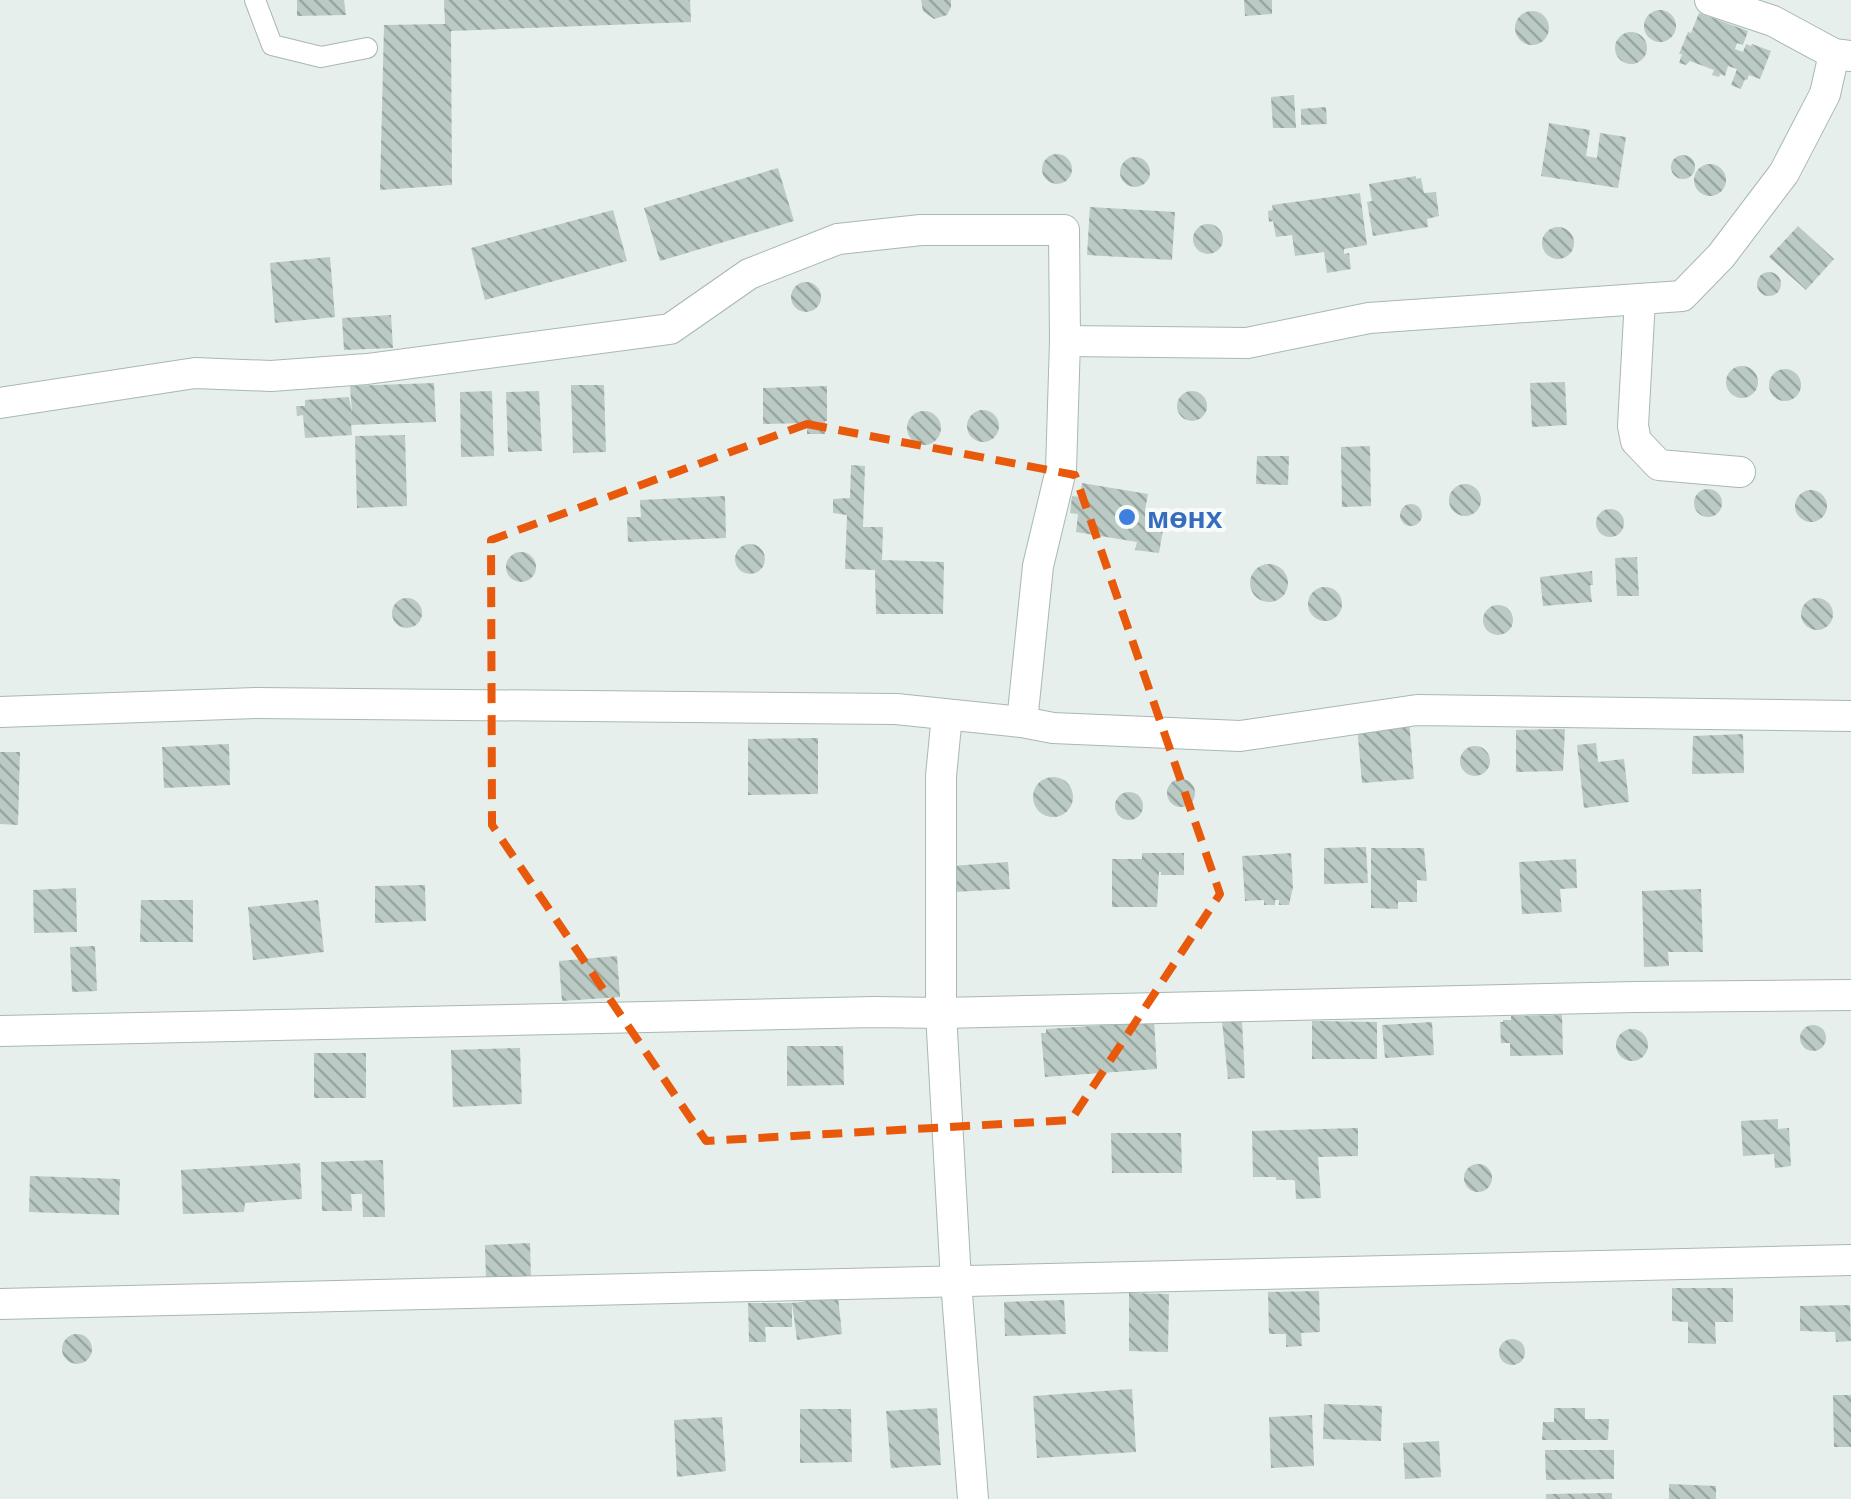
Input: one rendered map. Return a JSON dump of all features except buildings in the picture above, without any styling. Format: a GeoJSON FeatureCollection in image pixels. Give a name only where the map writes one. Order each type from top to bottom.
{"type":"FeatureCollection","features":[{"type":"Feature","properties":{"kind":"street"},"geometry":{"type":"LineString","coordinates":[[1065,341],[1247,343],[1369,318],[1682,296],[1721,256],[1784,173],[1843,55],[1773,21],[1710,0]]}},
{"type":"Feature","properties":{"kind":"street"},"geometry":{"type":"LineString","coordinates":[[0,403],[194,373],[271,376],[367,369],[670,329],[748,274],[838,239],[921,230],[1064,230],[1061,470],[1038,566],[1022,722]]}},
{"type":"Feature","properties":{"kind":"street"},"geometry":{"type":"LineString","coordinates":[[1640,299],[1633,426],[1636,441],[1658,465],[1740,472]]}},
{"type":"Feature","properties":{"kind":"street"},"geometry":{"type":"LineString","coordinates":[[0,712],[275,703],[896,709],[1053,728],[1240,736],[1417,710],[1851,716]]}},
{"type":"Feature","properties":{"kind":"street"},"geometry":{"type":"LineString","coordinates":[[948,715],[940,776],[942,1014],[956,1281],[973,1499]]}},
{"type":"Feature","properties":{"kind":"street"},"geometry":{"type":"LineString","coordinates":[[0,1031],[1851,995]]}},
{"type":"Feature","properties":{"kind":"street"},"geometry":{"type":"LineString","coordinates":[[0,1304],[1851,1260]]}},
{"type":"Feature","properties":{"kind":"lane"},"geometry":{"type":"LineString","coordinates":[[255,0],[272,44],[321,57],[367,48]]}},
{"type":"Feature","properties":{"kind":"highlighted area"},"geometry":{"type":"Polygon","coordinates":[[[807,424],[1075,475],[1220,894],[1071,1120],[706,1141],[492,825],[491,540],[807,424]]]}},
{"type":"Feature","properties":{"kind":"place","name":"мөнх"},"geometry":{"type":"Point","coordinates":[1127,517]}}]}
